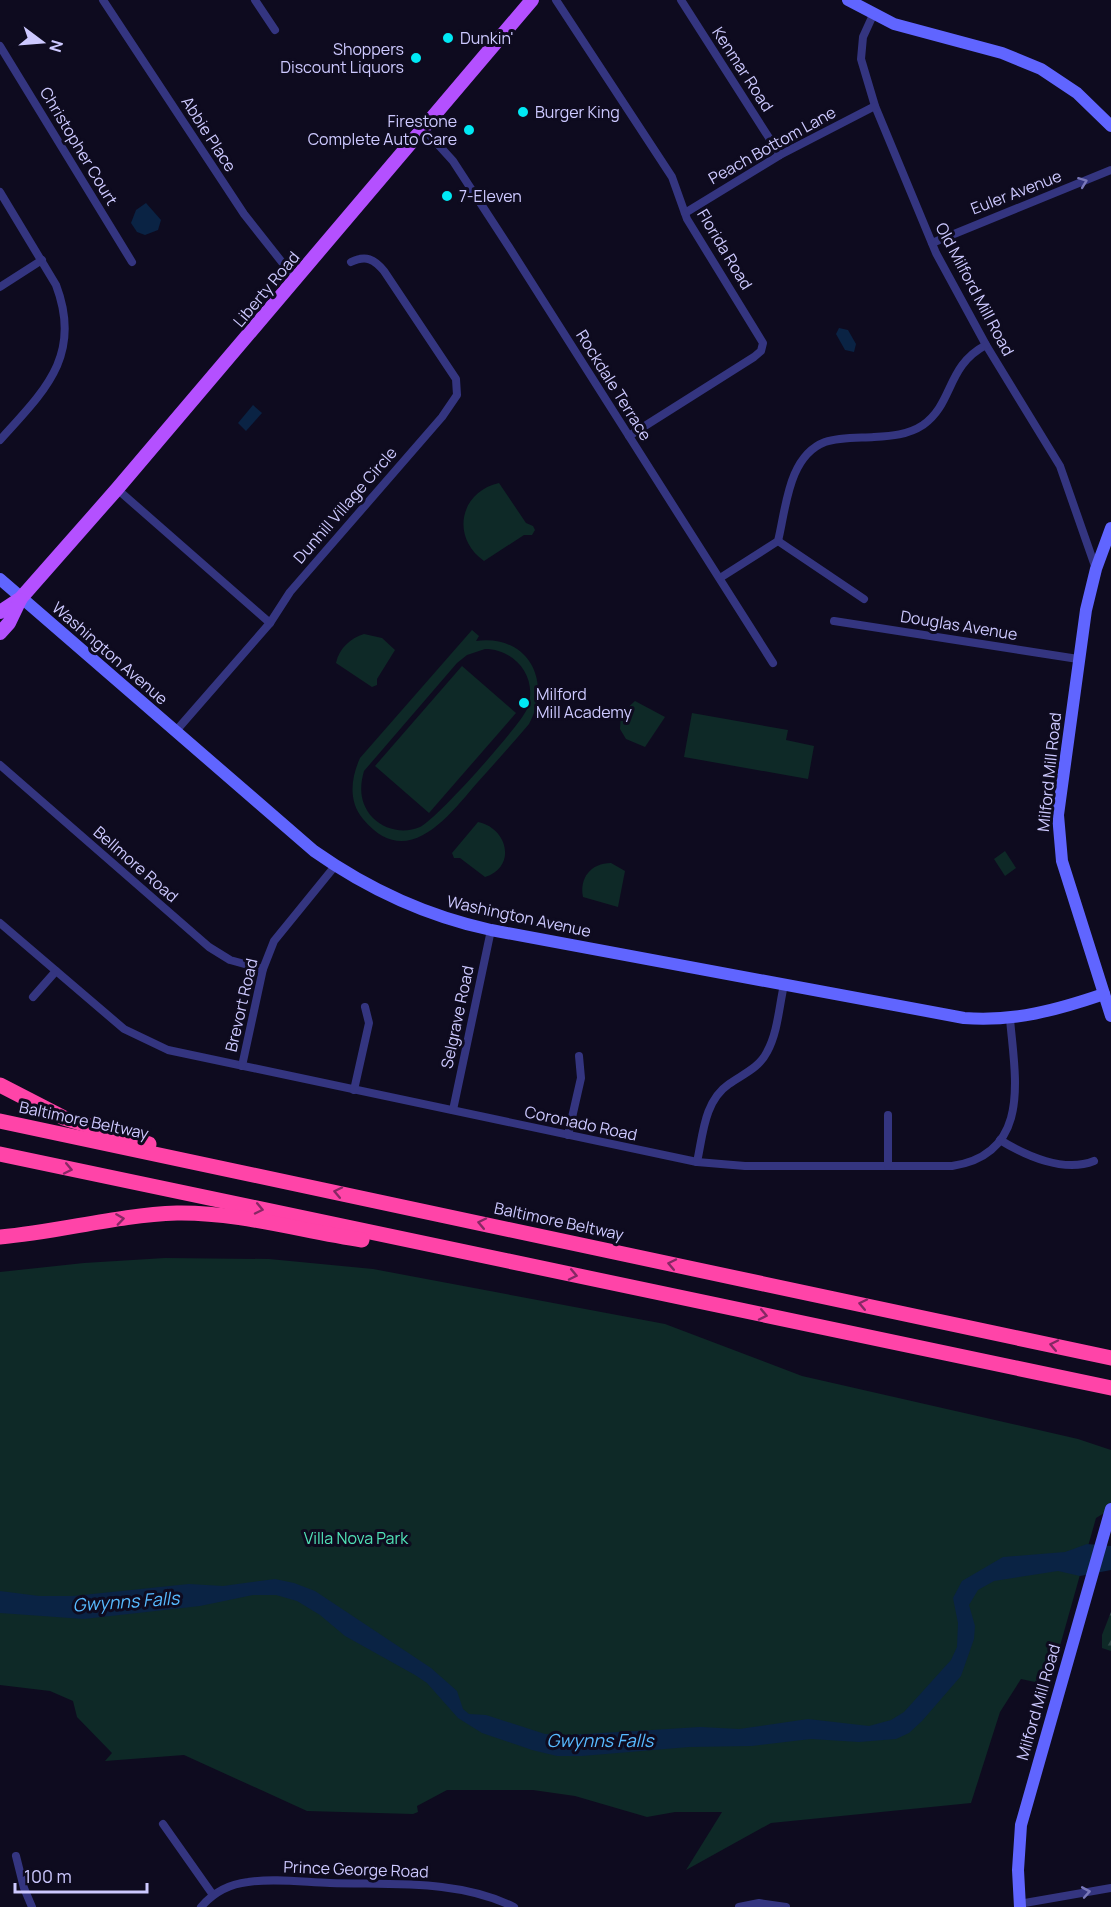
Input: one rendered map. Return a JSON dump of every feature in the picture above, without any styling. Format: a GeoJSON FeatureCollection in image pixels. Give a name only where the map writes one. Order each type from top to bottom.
{"type":"FeatureCollection","features":[{"type":"Feature","properties":{"kind":"highway"},"geometry":{"type":"LineString","coordinates":[[0,1085],[64,1118],[137,1139],[188,1160]]}},
{"type":"Feature","properties":{"kind":"highway","name":"Baltimore Beltway"},"geometry":{"type":"LineString","coordinates":[[0,1121],[1111,1358]]}},
{"type":"Feature","properties":{"kind":"highway"},"geometry":{"type":"LineString","coordinates":[[0,1154],[1110,1388]]}},
{"type":"Feature","properties":{"kind":"highway"},"geometry":{"type":"LineString","coordinates":[[0,1237],[147,1215],[202,1214],[544,1269]]}},
{"type":"Feature","properties":{"kind":"main road","name":"Liberty Road"},"geometry":{"type":"LineString","coordinates":[[0,612],[21,598],[117,489],[532,0]]}},
{"type":"Feature","properties":{"kind":"main road"},"geometry":{"type":"LineString","coordinates":[[848,0],[873,15],[918,32],[1002,53],[1041,69],[1077,93],[1111,126]]}},
{"type":"Feature","properties":{"kind":"main road","name":"Milford Mill Road"},"geometry":{"type":"LineString","coordinates":[[1111,528],[1096,569],[1088,600],[1061,786],[1058,839],[1062,861],[1111,1016]]}},
{"type":"Feature","properties":{"kind":"main road","name":"Washington Avenue"},"geometry":{"type":"LineString","coordinates":[[0,579],[286,829],[335,866],[375,889],[416,908],[491,930],[964,1018],[1010,1019],[1037,1015],[1104,994]]}},
{"type":"Feature","properties":{"kind":"main road","name":"Liberty Road"},"geometry":{"type":"LineString","coordinates":[[0,633],[9,623],[21,598]]}},
{"type":"Feature","properties":{"kind":"main road","name":"Milford Mill Road"},"geometry":{"type":"LineString","coordinates":[[1019,1906],[1018,1870],[1021,1825],[1111,1509]]}},
{"type":"Feature","properties":{"kind":"street","name":"Abbie Place"},"geometry":{"type":"LineString","coordinates":[[103,0],[238,206],[285,266],[298,277]]}},
{"type":"Feature","properties":{"kind":"street"},"geometry":{"type":"LineString","coordinates":[[255,0],[274,30]]}},
{"type":"Feature","properties":{"kind":"street","name":"Florida Road"},"geometry":{"type":"LineString","coordinates":[[556,0],[672,177],[685,213],[762,339],[763,346],[754,357],[629,436]]}},
{"type":"Feature","properties":{"kind":"street","name":"Kenmar Road"},"geometry":{"type":"LineString","coordinates":[[681,0],[780,155]]}},
{"type":"Feature","properties":{"kind":"street","name":"Old Milford Mill Road"},"geometry":{"type":"LineString","coordinates":[[873,15],[863,37],[861,59],[875,106],[932,243],[986,345],[1060,466],[1096,569]]}},
{"type":"Feature","properties":{"kind":"street","name":"Christopher Court"},"geometry":{"type":"LineString","coordinates":[[0,46],[132,262]]}},
{"type":"Feature","properties":{"kind":"street","name":"Peach Bottom Lane"},"geometry":{"type":"LineString","coordinates":[[685,213],[780,155],[875,106]]}},
{"type":"Feature","properties":{"kind":"street","name":"Rockdale Terrace"},"geometry":{"type":"LineString","coordinates":[[423,128],[453,161],[773,663]]}},
{"type":"Feature","properties":{"kind":"street","name":"Euler Avenue"},"geometry":{"type":"LineString","coordinates":[[932,243],[1111,170]]}},
{"type":"Feature","properties":{"kind":"street"},"geometry":{"type":"LineString","coordinates":[[0,192],[42,260],[62,301],[65,316],[64,347],[53,377],[0,441]]}},
{"type":"Feature","properties":{"kind":"street","name":"Dunhill Village Circle"},"geometry":{"type":"LineString","coordinates":[[270,623],[290,592],[442,417],[457,395],[456,379],[384,271],[371,259],[359,258],[351,262]]}},
{"type":"Feature","properties":{"kind":"street"},"geometry":{"type":"LineString","coordinates":[[0,287],[42,260]]}},
{"type":"Feature","properties":{"kind":"street"},"geometry":{"type":"LineString","coordinates":[[720,578],[778,542],[794,475],[810,453],[827,441],[894,435],[914,430],[937,412],[960,365],[967,357],[986,345]]}},
{"type":"Feature","properties":{"kind":"street"},"geometry":{"type":"LineString","coordinates":[[117,489],[270,623],[175,732]]}},
{"type":"Feature","properties":{"kind":"street"},"geometry":{"type":"LineString","coordinates":[[778,542],[864,599]]}},
{"type":"Feature","properties":{"kind":"street","name":"Douglas Avenue"},"geometry":{"type":"LineString","coordinates":[[834,621],[1078,659]]}},
{"type":"Feature","properties":{"kind":"street","name":"Bellmore Road"},"geometry":{"type":"LineString","coordinates":[[0,765],[208,947],[230,960],[263,969]]}},
{"type":"Feature","properties":{"kind":"street","name":"Brevort Road"},"geometry":{"type":"LineString","coordinates":[[242,1066],[263,969],[274,940],[335,866]]}},
{"type":"Feature","properties":{"kind":"street","name":"Coronado Road"},"geometry":{"type":"LineString","coordinates":[[0,923],[111,1019],[138,1037],[168,1050],[697,1162],[745,1166],[963,1165],[982,1157],[1000,1140],[1011,1120],[1016,1098],[1010,1019]]}},
{"type":"Feature","properties":{"kind":"street","name":"Selgrave Road"},"geometry":{"type":"LineString","coordinates":[[453,1110],[491,930]]}},
{"type":"Feature","properties":{"kind":"street"},"geometry":{"type":"LineString","coordinates":[[33,997],[56,971]]}},
{"type":"Feature","properties":{"kind":"street"},"geometry":{"type":"LineString","coordinates":[[697,1162],[711,1105],[722,1090],[756,1067],[767,1053],[784,985]]}},
{"type":"Feature","properties":{"kind":"street"},"geometry":{"type":"LineString","coordinates":[[354,1090],[369,1023],[365,1006]]}},
{"type":"Feature","properties":{"kind":"street"},"geometry":{"type":"LineString","coordinates":[[568,1135],[581,1078],[579,1056]]}},
{"type":"Feature","properties":{"kind":"street"},"geometry":{"type":"LineString","coordinates":[[888,1115],[888,1166]]}},
{"type":"Feature","properties":{"kind":"street"},"geometry":{"type":"LineString","coordinates":[[1000,1140],[1044,1160],[1081,1165],[1094,1161]]}},
{"type":"Feature","properties":{"kind":"street"},"geometry":{"type":"LineString","coordinates":[[163,1824],[213,1894]]}},
{"type":"Feature","properties":{"kind":"street"},"geometry":{"type":"LineString","coordinates":[[16,1856],[24,1888],[32,1907]]}},
{"type":"Feature","properties":{"kind":"street","name":"Prince George Road"},"geometry":{"type":"LineString","coordinates":[[201,1907],[213,1894],[238,1884],[262,1881],[434,1886],[484,1895],[514,1907]]}},
{"type":"Feature","properties":{"kind":"street"},"geometry":{"type":"LineString","coordinates":[[1019,1906],[1111,1888]]}},
{"type":"Feature","properties":{"kind":"street"},"geometry":{"type":"LineString","coordinates":[[740,1907],[759,1903],[786,1907]]}},
{"type":"Feature","properties":{"kind":"green space"},"geometry":{"type":"Polygon","coordinates":[[[499,483],[526,523],[533,526],[535,530],[532,535],[524,535],[484,561],[467,540],[464,517],[475,496],[499,483]]]}},
{"type":"Feature","properties":{"kind":"green space"},"geometry":{"type":"Polygon","coordinates":[[[472,630],[479,636],[476,641],[494,641],[509,645],[522,653],[531,663],[538,691],[536,708],[529,724],[453,810],[426,834],[411,840],[395,841],[379,834],[363,819],[355,805],[352,789],[360,758],[472,630]],[[485,649],[467,655],[457,663],[364,771],[361,784],[363,801],[369,813],[378,822],[395,830],[408,830],[420,827],[429,821],[477,772],[521,719],[530,698],[527,677],[515,660],[496,650],[485,649]]]}},
{"type":"Feature","properties":{"kind":"green space"},"geometry":{"type":"Polygon","coordinates":[[[364,634],[382,638],[395,650],[377,679],[377,685],[372,687],[336,663],[346,644],[364,634]]]}},
{"type":"Feature","properties":{"kind":"green space"},"geometry":{"type":"Polygon","coordinates":[[[462,666],[516,713],[429,813],[375,766],[462,666]]]}},
{"type":"Feature","properties":{"kind":"green space"},"geometry":{"type":"Polygon","coordinates":[[[635,701],[665,717],[645,747],[626,739],[620,729],[621,714],[635,701]]]}},
{"type":"Feature","properties":{"kind":"green space"},"geometry":{"type":"Polygon","coordinates":[[[692,713],[788,730],[786,740],[814,746],[808,779],[684,757],[692,713]]]}},
{"type":"Feature","properties":{"kind":"green space"},"geometry":{"type":"Polygon","coordinates":[[[478,822],[496,832],[505,848],[502,865],[485,877],[460,858],[454,858],[452,853],[478,822]]]}},
{"type":"Feature","properties":{"kind":"green space"},"geometry":{"type":"Polygon","coordinates":[[[1005,851],[1016,868],[1005,876],[994,859],[1005,851]]]}},
{"type":"Feature","properties":{"kind":"green space"},"geometry":{"type":"Polygon","coordinates":[[[611,863],[625,871],[618,907],[583,897],[583,884],[588,873],[598,866],[611,863]]]}},
{"type":"Feature","properties":{"kind":"green space","name":"Villa Nova Park"},"geometry":{"type":"Polygon","coordinates":[[[165,1258],[269,1259],[373,1269],[665,1324],[802,1376],[1078,1439],[1111,1450],[1111,1509],[1096,1518],[1049,1685],[1021,1679],[1000,1712],[971,1803],[771,1823],[686,1870],[722,1812],[675,1812],[647,1817],[575,1796],[533,1790],[447,1790],[417,1806],[418,1812],[413,1814],[307,1811],[184,1755],[105,1761],[112,1753],[77,1717],[73,1701],[50,1691],[0,1685],[0,1272],[84,1263],[165,1258]]]}},
{"type":"Feature","properties":{"kind":"green space"},"geometry":{"type":"Polygon","coordinates":[[[1111,1612],[1111,1651],[1102,1648],[1102,1635],[1111,1612]]]}},
{"type":"Feature","properties":{"kind":"water"},"geometry":{"type":"Polygon","coordinates":[[[146,203],[161,220],[158,230],[145,235],[137,232],[131,223],[136,210],[146,203]]]}},
{"type":"Feature","properties":{"kind":"water"},"geometry":{"type":"Polygon","coordinates":[[[839,328],[848,330],[856,344],[854,352],[845,350],[836,334],[839,328]]]}},
{"type":"Feature","properties":{"kind":"water"},"geometry":{"type":"Polygon","coordinates":[[[253,405],[262,413],[246,431],[238,423],[253,405]]]}},
{"type":"Feature","properties":{"kind":"water","name":"Gwynns Falls"},"geometry":{"type":"Polygon","coordinates":[[[1087,1544],[1111,1546],[1111,1570],[1080,1576],[1058,1571],[994,1581],[978,1590],[969,1605],[975,1626],[974,1639],[961,1676],[909,1733],[896,1739],[859,1742],[811,1739],[752,1746],[689,1747],[582,1756],[557,1756],[532,1750],[482,1733],[458,1718],[427,1683],[345,1636],[320,1615],[297,1601],[276,1595],[253,1595],[200,1606],[84,1619],[0,1613],[0,1591],[39,1596],[73,1596],[189,1584],[223,1586],[275,1579],[315,1591],[431,1668],[457,1691],[463,1709],[469,1714],[486,1715],[545,1734],[570,1735],[700,1727],[739,1729],[808,1719],[869,1726],[891,1720],[904,1712],[951,1660],[957,1647],[958,1623],[953,1598],[962,1581],[1003,1557],[1065,1552],[1087,1544]]]}},
{"type":"Feature","properties":{"kind":"place","name":"Dunkin'"},"geometry":{"type":"Point","coordinates":[448,38]}},
{"type":"Feature","properties":{"kind":"place","name":"Shoppers Discount Liquors"},"geometry":{"type":"Point","coordinates":[416,58]}},
{"type":"Feature","properties":{"kind":"place","name":"Burger King"},"geometry":{"type":"Point","coordinates":[523,112]}},
{"type":"Feature","properties":{"kind":"place","name":"Firestone Complete Auto Care"},"geometry":{"type":"Point","coordinates":[469,130]}},
{"type":"Feature","properties":{"kind":"place","name":"7-Eleven"},"geometry":{"type":"Point","coordinates":[447,196]}},
{"type":"Feature","properties":{"kind":"place","name":"Milford Mill Academy"},"geometry":{"type":"Point","coordinates":[524,703]}}]}
